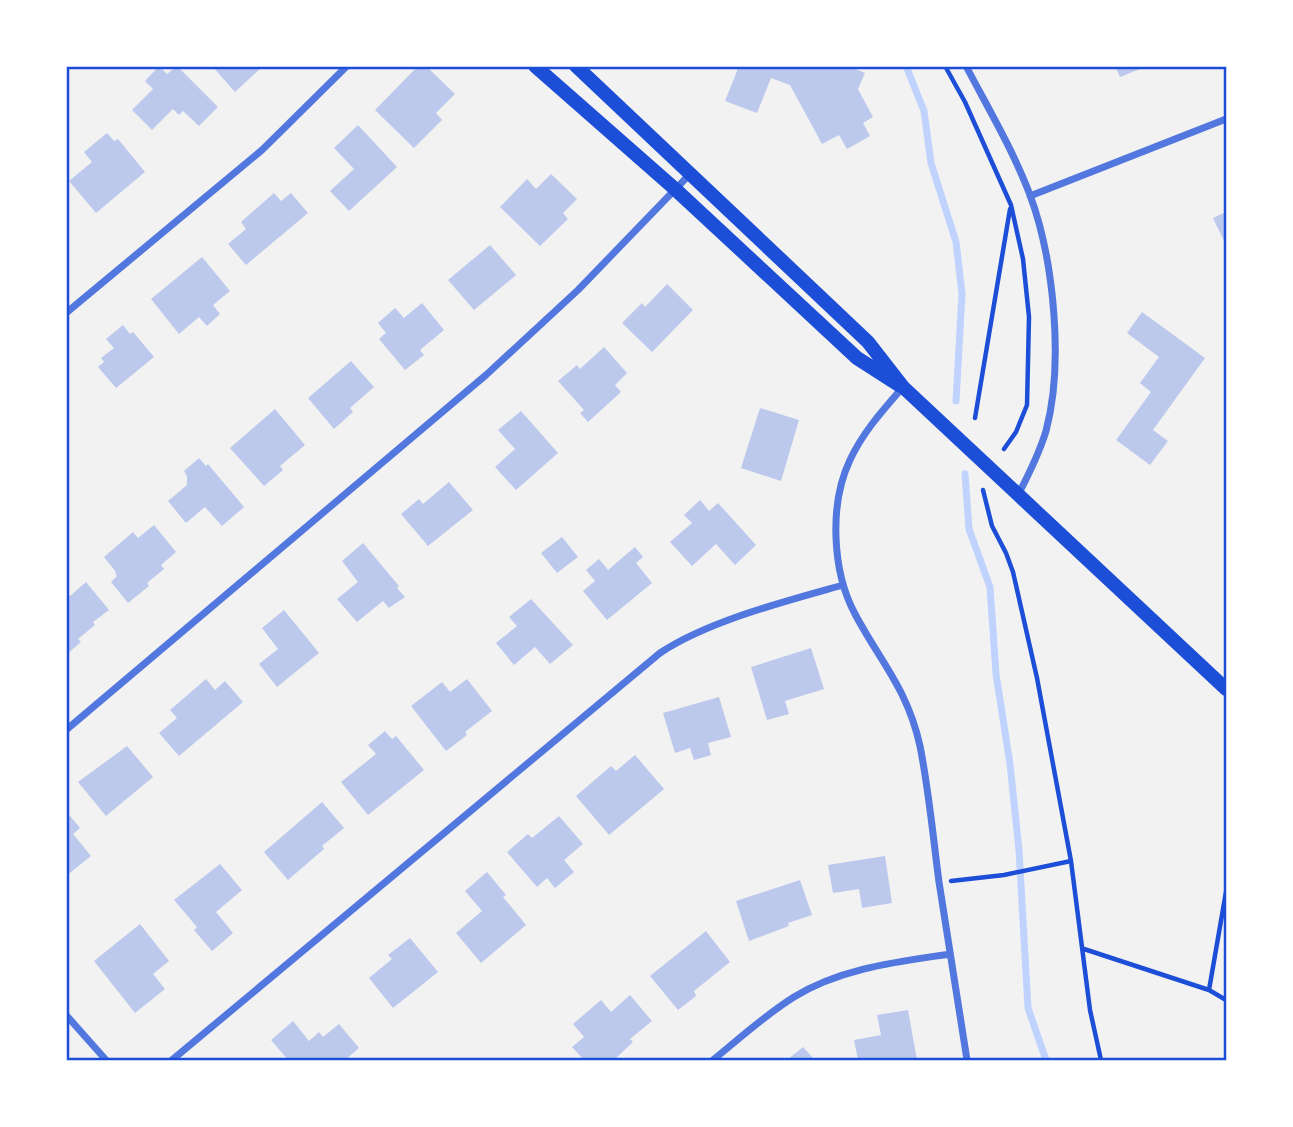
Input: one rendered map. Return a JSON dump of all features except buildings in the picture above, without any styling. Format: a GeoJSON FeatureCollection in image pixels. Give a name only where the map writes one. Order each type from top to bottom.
{"type":"FeatureCollection","features":[{"type":"Feature","properties":{"kind":"main road"},"geometry":{"type":"LineString","coordinates":[[535,66],[675,189],[857,359],[903,387]]}},
{"type":"Feature","properties":{"kind":"main road"},"geometry":{"type":"LineString","coordinates":[[576,66],[869,342],[903,387],[1227,689]]}},
{"type":"Feature","properties":{"kind":"street"},"geometry":{"type":"LineString","coordinates":[[66,313],[262,150],[347,66]]}},
{"type":"Feature","properties":{"kind":"street"},"geometry":{"type":"LineString","coordinates":[[966,66],[1008,146],[1030,196],[1049,275],[1053,318],[1053,378],[1046,429],[1040,450],[1018,495]]}},
{"type":"Feature","properties":{"kind":"street"},"geometry":{"type":"LineString","coordinates":[[1030,196],[1227,119]]}},
{"type":"Feature","properties":{"kind":"street"},"geometry":{"type":"LineString","coordinates":[[66,730],[486,374],[578,290],[691,173]]}},
{"type":"Feature","properties":{"kind":"street"},"geometry":{"type":"LineString","coordinates":[[903,387],[866,432],[846,469],[836,530],[839,571],[855,614],[894,675],[914,722],[924,770],[967,1060]]}},
{"type":"Feature","properties":{"kind":"street"},"geometry":{"type":"LineString","coordinates":[[172,1060],[660,653],[690,635],[708,628],[843,585]]}},
{"type":"Feature","properties":{"kind":"street"},"geometry":{"type":"LineString","coordinates":[[713,1060],[773,1012],[812,987],[861,969],[950,954]]}},
{"type":"Feature","properties":{"kind":"street"},"geometry":{"type":"LineString","coordinates":[[66,1015],[106,1060]]}},
{"type":"Feature","properties":{"kind":"path"},"geometry":{"type":"LineString","coordinates":[[945,66],[965,102],[1011,205],[1023,259],[1029,317],[1027,405],[1017,432],[1004,449]]}},
{"type":"Feature","properties":{"kind":"path"},"geometry":{"type":"LineString","coordinates":[[975,418],[1011,205]]}},
{"type":"Feature","properties":{"kind":"path"},"geometry":{"type":"LineString","coordinates":[[983,490],[992,526],[1006,553],[1016,585],[1037,678],[1071,861],[1090,1010],[1101,1060]]}},
{"type":"Feature","properties":{"kind":"path"},"geometry":{"type":"LineString","coordinates":[[939,882],[1004,875],[1071,861]]}},
{"type":"Feature","properties":{"kind":"path"},"geometry":{"type":"LineString","coordinates":[[1209,990],[1227,892]]}},
{"type":"Feature","properties":{"kind":"path"},"geometry":{"type":"LineString","coordinates":[[1084,949],[1209,990],[1227,1000]]}},
{"type":"Feature","properties":{"kind":"waterway"},"geometry":{"type":"LineString","coordinates":[[906,66],[924,111],[931,163],[956,242],[962,294],[956,401]]}},
{"type":"Feature","properties":{"kind":"waterway"},"geometry":{"type":"LineString","coordinates":[[965,474],[969,529],[990,587],[996,674],[1010,764],[1019,850],[1028,1008],[1046,1060]]}}]}
